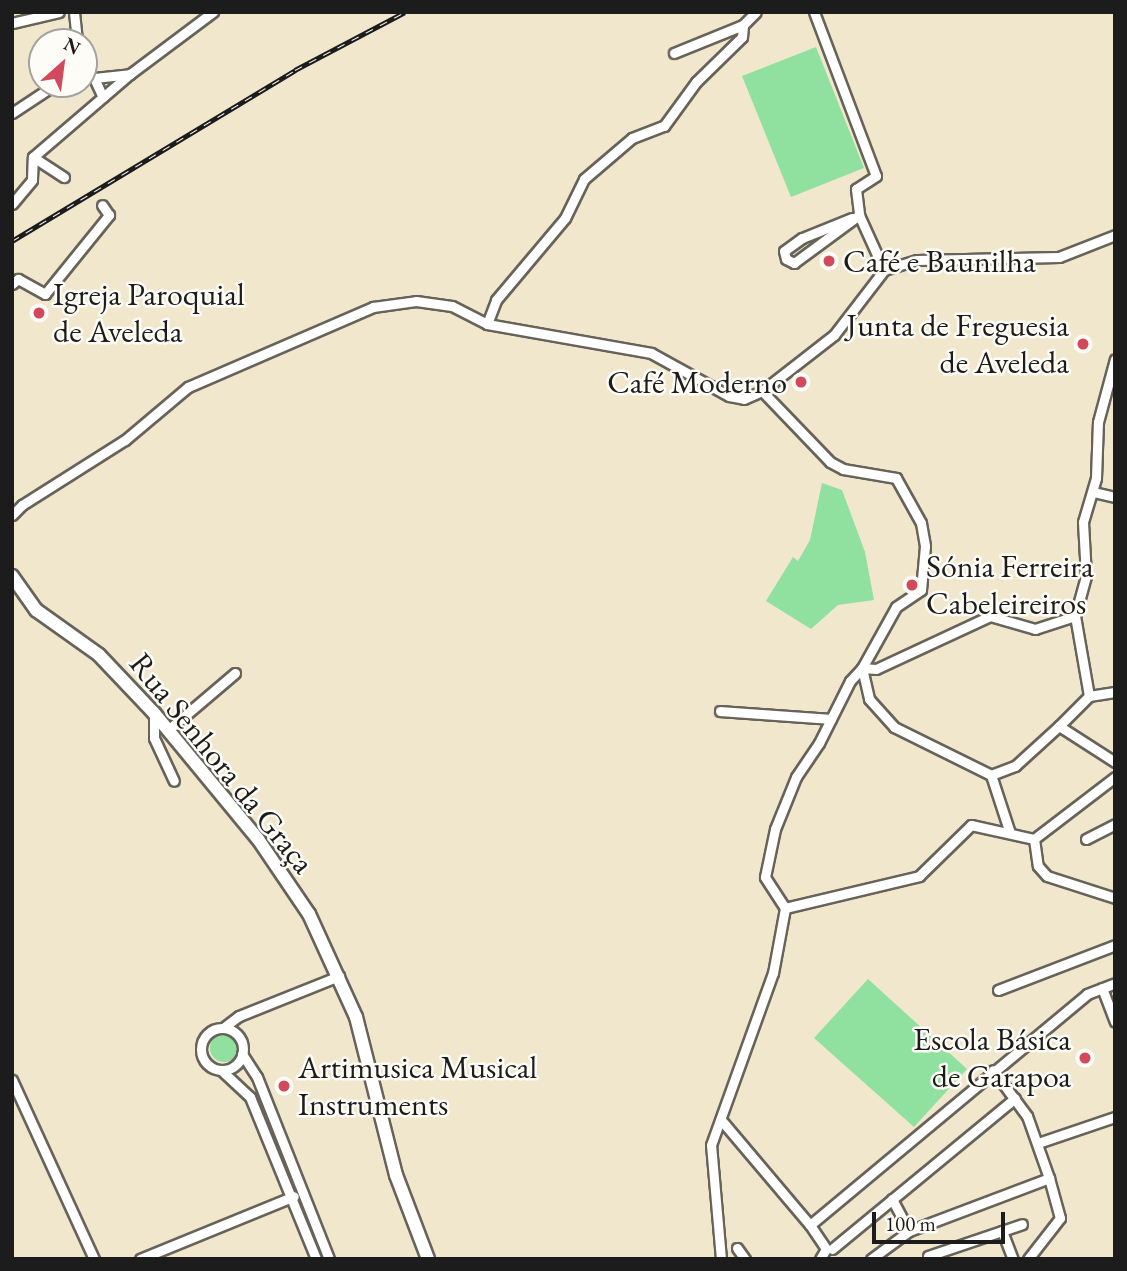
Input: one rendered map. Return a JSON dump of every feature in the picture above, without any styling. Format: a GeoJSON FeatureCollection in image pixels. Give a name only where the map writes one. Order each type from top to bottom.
{"type":"FeatureCollection","features":[{"type":"Feature","properties":{"kind":"street"},"geometry":{"type":"LineString","coordinates":[[12,23],[59,12]]}},
{"type":"Feature","properties":{"kind":"street"},"geometry":{"type":"LineString","coordinates":[[12,204],[32,180],[33,157],[130,74],[212,12]]}},
{"type":"Feature","properties":{"kind":"street"},"geometry":{"type":"LineString","coordinates":[[674,53],[743,26],[756,12]]}},
{"type":"Feature","properties":{"kind":"street"},"geometry":{"type":"LineString","coordinates":[[814,12],[876,176],[856,188],[855,216],[884,270]]}},
{"type":"Feature","properties":{"kind":"street"},"geometry":{"type":"LineString","coordinates":[[487,324],[496,300],[565,218],[584,179],[632,138],[664,125],[696,82],[742,37],[743,26]]}},
{"type":"Feature","properties":{"kind":"street"},"geometry":{"type":"LineString","coordinates":[[98,78],[130,74]]}},
{"type":"Feature","properties":{"kind":"street"},"geometry":{"type":"LineString","coordinates":[[98,86],[103,97]]}},
{"type":"Feature","properties":{"kind":"street"},"geometry":{"type":"LineString","coordinates":[[12,113],[34,98]]}},
{"type":"Feature","properties":{"kind":"street"},"geometry":{"type":"LineString","coordinates":[[33,157],[64,177]]}},
{"type":"Feature","properties":{"kind":"street"},"geometry":{"type":"LineString","coordinates":[[12,284],[18,279],[45,294],[78,249],[108,215],[102,205]]}},
{"type":"Feature","properties":{"kind":"street"},"geometry":{"type":"LineString","coordinates":[[855,216],[794,263],[786,259],[784,251],[796,242],[855,216]]}},
{"type":"Feature","properties":{"kind":"street"},"geometry":{"type":"LineString","coordinates":[[12,515],[17,506],[113,448],[188,387],[373,307],[416,301],[452,306],[487,324],[651,353],[729,396],[744,399],[762,391],[834,335],[884,270],[917,260],[1059,257],[1113,236],[1115,248]]}},
{"type":"Feature","properties":{"kind":"street"},"geometry":{"type":"LineString","coordinates":[[1089,696],[1076,616],[1086,576],[1083,522],[1093,492],[1098,422],[1115,359]]}},
{"type":"Feature","properties":{"kind":"street"},"geometry":{"type":"LineString","coordinates":[[721,1259],[711,1145],[722,1121],[773,973],[785,908],[765,877],[768,853],[796,777],[850,681],[862,668],[896,607],[920,590],[925,546],[921,523],[896,478],[843,470],[831,462],[762,391]]}},
{"type":"Feature","properties":{"kind":"street"},"geometry":{"type":"LineString","coordinates":[[1093,492],[1115,497]]}},
{"type":"Feature","properties":{"kind":"street","name":"Rua Senhora da Graça"},"geometry":{"type":"LineString","coordinates":[[12,576],[36,610],[99,655],[154,713],[282,872],[309,914],[356,1017],[396,1175],[428,1259]]}},
{"type":"Feature","properties":{"kind":"street"},"geometry":{"type":"LineString","coordinates":[[862,668],[876,669],[990,616],[1035,629],[1076,616]]}},
{"type":"Feature","properties":{"kind":"street"},"geometry":{"type":"LineString","coordinates":[[862,668],[869,699],[894,727],[946,757],[977,765],[991,775],[1010,832]]}},
{"type":"Feature","properties":{"kind":"street"},"geometry":{"type":"LineString","coordinates":[[168,730],[235,673]]}},
{"type":"Feature","properties":{"kind":"street"},"geometry":{"type":"LineString","coordinates":[[991,775],[1015,766],[1089,696],[1115,692]]}},
{"type":"Feature","properties":{"kind":"street"},"geometry":{"type":"LineString","coordinates":[[720,711],[831,719]]}},
{"type":"Feature","properties":{"kind":"street"},"geometry":{"type":"LineString","coordinates":[[154,713],[154,738],[174,781]]}},
{"type":"Feature","properties":{"kind":"street"},"geometry":{"type":"LineString","coordinates":[[1059,726],[1115,762]]}},
{"type":"Feature","properties":{"kind":"street"},"geometry":{"type":"LineString","coordinates":[[1034,839],[1115,777]]}},
{"type":"Feature","properties":{"kind":"street"},"geometry":{"type":"LineString","coordinates":[[1086,839],[1115,824]]}},
{"type":"Feature","properties":{"kind":"street"},"geometry":{"type":"LineString","coordinates":[[785,908],[919,876],[971,825],[1034,839]]}},
{"type":"Feature","properties":{"kind":"street"},"geometry":{"type":"LineString","coordinates":[[1034,839],[1038,866],[1046,876],[1115,898]]}},
{"type":"Feature","properties":{"kind":"street"},"geometry":{"type":"LineString","coordinates":[[998,990],[1115,945]]}},
{"type":"Feature","properties":{"kind":"street"},"geometry":{"type":"LineString","coordinates":[[316,1259],[250,1097],[221,1070],[209,1065],[201,1048],[211,1031],[223,1028],[239,1016],[339,976]]}},
{"type":"Feature","properties":{"kind":"street"},"geometry":{"type":"LineString","coordinates":[[810,1225],[1087,993],[1115,983]]}},
{"type":"Feature","properties":{"kind":"street"},"geometry":{"type":"LineString","coordinates":[[1102,988],[1115,1022]]}},
{"type":"Feature","properties":{"kind":"street"},"geometry":{"type":"LineString","coordinates":[[223,1028],[239,1037],[242,1054],[257,1077],[329,1259]]}},
{"type":"Feature","properties":{"kind":"street"},"geometry":{"type":"LineString","coordinates":[[221,1070],[234,1066],[242,1054]]}},
{"type":"Feature","properties":{"kind":"street"},"geometry":{"type":"LineString","coordinates":[[993,1070],[1014,1098],[1038,1143],[1060,1218],[1028,1259]]}},
{"type":"Feature","properties":{"kind":"street"},"geometry":{"type":"LineString","coordinates":[[12,1080],[93,1259]]}},
{"type":"Feature","properties":{"kind":"street"},"geometry":{"type":"LineString","coordinates":[[832,1249],[1014,1098]]}},
{"type":"Feature","properties":{"kind":"street"},"geometry":{"type":"LineString","coordinates":[[1038,1143],[1115,1117]]}},
{"type":"Feature","properties":{"kind":"street"},"geometry":{"type":"LineString","coordinates":[[722,1121],[810,1225],[826,1249],[820,1259]]}},
{"type":"Feature","properties":{"kind":"street"},"geometry":{"type":"LineString","coordinates":[[871,1259],[909,1231],[1049,1178]]}},
{"type":"Feature","properties":{"kind":"street"},"geometry":{"type":"LineString","coordinates":[[140,1259],[302,1192]]}},
{"type":"Feature","properties":{"kind":"street"},"geometry":{"type":"LineString","coordinates":[[892,1199],[909,1231]]}},
{"type":"Feature","properties":{"kind":"street"},"geometry":{"type":"LineString","coordinates":[[928,1256],[1022,1224]]}},
{"type":"Feature","properties":{"kind":"street"},"geometry":{"type":"LineString","coordinates":[[1002,1231],[1013,1259]]}},
{"type":"Feature","properties":{"kind":"street"},"geometry":{"type":"LineString","coordinates":[[737,1248],[745,1259]]}},
{"type":"Feature","properties":{"kind":"green space"},"geometry":{"type":"Polygon","coordinates":[[[816,47],[864,168],[791,197],[742,76],[816,47]]]}},
{"type":"Feature","properties":{"kind":"green space"},"geometry":{"type":"Polygon","coordinates":[[[822,483],[842,490],[865,552],[874,600],[838,605],[811,629],[766,601],[793,557],[798,561],[810,540],[822,483]]]}},
{"type":"Feature","properties":{"kind":"green space"},"geometry":{"type":"Polygon","coordinates":[[[868,979],[967,1069],[914,1127],[814,1038],[868,979]]]}},
{"type":"Feature","properties":{"kind":"green space"},"geometry":{"type":"Polygon","coordinates":[[[224,1034],[234,1038],[238,1048],[234,1058],[224,1062],[214,1058],[210,1048],[214,1038],[224,1034]]]}},
{"type":"Feature","properties":{"kind":"railway"},"geometry":{"type":"LineString","coordinates":[[12,241],[295,70],[405,12]]}},
{"type":"Feature","properties":{"kind":"place","name":"Café e Baunilha"},"geometry":{"type":"Point","coordinates":[829,261]}},
{"type":"Feature","properties":{"kind":"place","name":"Igreja Paroquial de Aveleda"},"geometry":{"type":"Point","coordinates":[39,313]}},
{"type":"Feature","properties":{"kind":"place","name":"Junta de Freguesia de Aveleda"},"geometry":{"type":"Point","coordinates":[1083,344]}},
{"type":"Feature","properties":{"kind":"place","name":"Café Moderno"},"geometry":{"type":"Point","coordinates":[801,382]}},
{"type":"Feature","properties":{"kind":"place","name":"Sónia Ferreira Cabeleireiros"},"geometry":{"type":"Point","coordinates":[912,585]}},
{"type":"Feature","properties":{"kind":"place","name":"Escola Básica de Garapoa"},"geometry":{"type":"Point","coordinates":[1085,1058]}},
{"type":"Feature","properties":{"kind":"place","name":"Artimusica Musical Instruments"},"geometry":{"type":"Point","coordinates":[284,1086]}}]}
